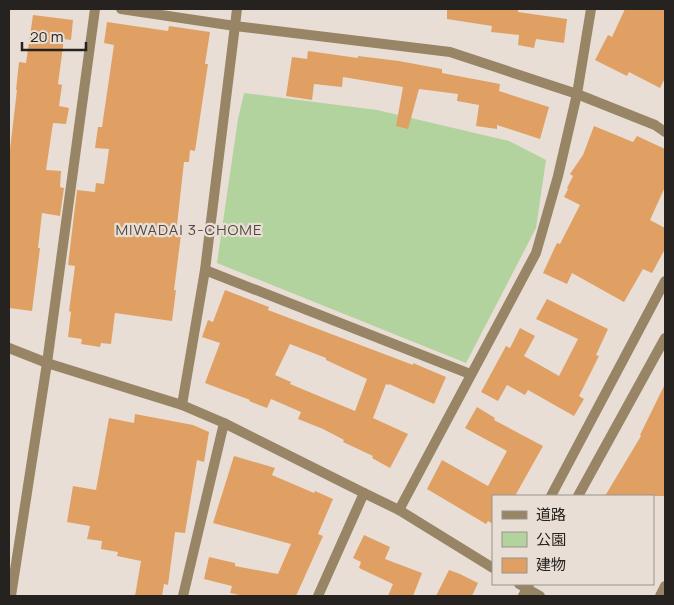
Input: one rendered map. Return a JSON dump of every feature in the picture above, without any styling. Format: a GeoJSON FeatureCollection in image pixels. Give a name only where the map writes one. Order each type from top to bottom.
{"type":"FeatureCollection","features":[{"type":"Feature","properties":{"kind":"street"},"geometry":{"type":"LineString","coordinates":[[11,596],[47,363],[95,9]]}},
{"type":"Feature","properties":{"kind":"street"},"geometry":{"type":"LineString","coordinates":[[121,9],[234,26],[450,52],[577,94],[654,125],[665,132]]}},
{"type":"Feature","properties":{"kind":"street"},"geometry":{"type":"LineString","coordinates":[[182,405],[205,270],[237,9]]}},
{"type":"Feature","properties":{"kind":"street"},"geometry":{"type":"LineString","coordinates":[[400,510],[536,252],[558,176],[577,94],[590,9]]}},
{"type":"Feature","properties":{"kind":"street"},"geometry":{"type":"LineString","coordinates":[[205,270],[470,374]]}},
{"type":"Feature","properties":{"kind":"street"},"geometry":{"type":"LineString","coordinates":[[552,495],[665,280]]}},
{"type":"Feature","properties":{"kind":"street"},"geometry":{"type":"LineString","coordinates":[[579,495],[665,338]]}},
{"type":"Feature","properties":{"kind":"street"},"geometry":{"type":"LineString","coordinates":[[9,348],[47,363],[182,405],[224,423],[400,510],[492,567]]}},
{"type":"Feature","properties":{"kind":"street"},"geometry":{"type":"LineString","coordinates":[[183,596],[224,423]]}},
{"type":"Feature","properties":{"kind":"street"},"geometry":{"type":"LineString","coordinates":[[318,596],[364,493]]}},
{"type":"Feature","properties":{"kind":"street"},"geometry":{"type":"LineString","coordinates":[[660,596],[665,586]]}},
{"type":"Feature","properties":{"kind":"street"},"geometry":{"type":"LineString","coordinates":[[524,588],[540,596]]}},
{"type":"Feature","properties":{"kind":"green space"},"geometry":{"type":"Polygon","coordinates":[[[244,93],[377,110],[509,141],[546,160],[536,228],[466,363],[217,263],[238,119],[244,93]]]}},
{"type":"Feature","properties":{"kind":"building"},"geometry":{"type":"Polygon","coordinates":[[[447,9],[508,9],[567,19],[564,43],[536,39],[534,48],[518,45],[519,35],[491,32],[492,26],[447,19],[447,9]]]}},
{"type":"Feature","properties":{"kind":"building"},"geometry":{"type":"Polygon","coordinates":[[[625,9],[665,9],[665,78],[660,88],[629,72],[627,76],[595,60],[608,35],[612,37],[625,9]]]}},
{"type":"Feature","properties":{"kind":"building"},"geometry":{"type":"Polygon","coordinates":[[[33,15],[73,20],[71,40],[64,39],[58,84],[62,85],[59,106],[69,108],[66,124],[53,123],[46,170],[61,171],[60,187],[64,188],[60,216],[42,213],[38,248],[40,248],[32,311],[9,308],[9,158],[19,62],[26,63],[33,15]]]}},
{"type":"Feature","properties":{"kind":"building"},"geometry":{"type":"Polygon","coordinates":[[[107,22],[168,31],[169,26],[210,32],[205,64],[208,64],[195,151],[190,150],[189,162],[184,162],[176,234],[181,235],[172,321],[115,313],[111,344],[101,343],[100,347],[81,344],[82,339],[68,337],[71,312],[69,311],[75,266],[68,265],[77,190],[95,192],[96,183],[104,184],[109,149],[95,148],[98,127],[102,127],[114,45],[104,43],[107,22]]]}},
{"type":"Feature","properties":{"kind":"building"},"geometry":{"type":"Polygon","coordinates":[[[308,51],[399,61],[442,69],[442,73],[500,84],[499,91],[549,107],[540,139],[497,125],[497,129],[476,126],[479,105],[457,101],[458,94],[419,89],[408,129],[396,126],[403,87],[343,77],[342,87],[314,84],[312,100],[286,96],[292,57],[307,59],[308,51]]]}},
{"type":"Feature","properties":{"kind":"building"},"geometry":{"type":"Polygon","coordinates":[[[594,126],[633,142],[637,136],[665,149],[665,187],[650,220],[665,228],[665,249],[652,273],[643,269],[624,302],[572,273],[567,284],[543,273],[557,243],[560,244],[580,205],[564,197],[573,176],[570,174],[583,155],[594,126]]]}},
{"type":"Feature","properties":{"kind":"building"},"geometry":{"type":"Polygon","coordinates":[[[225,290],[269,307],[268,310],[446,377],[434,404],[386,384],[373,418],[408,434],[390,468],[372,458],[373,456],[343,442],[344,440],[298,419],[301,412],[271,399],[267,408],[205,383],[220,343],[202,337],[208,320],[213,322],[225,290]],[[290,344],[275,375],[291,382],[290,384],[355,411],[367,379],[326,360],[326,358],[290,344]]]}},
{"type":"Feature","properties":{"kind":"building"},"geometry":{"type":"Polygon","coordinates":[[[547,299],[608,329],[596,355],[599,356],[579,396],[584,399],[574,416],[528,390],[525,395],[507,385],[498,401],[481,392],[506,346],[510,348],[520,328],[535,336],[524,356],[559,376],[578,339],[536,319],[547,299]]]}},
{"type":"Feature","properties":{"kind":"building"},"geometry":{"type":"Polygon","coordinates":[[[665,384],[665,496],[606,495],[641,436],[665,384]]]}},
{"type":"Feature","properties":{"kind":"building"},"geometry":{"type":"Polygon","coordinates":[[[477,407],[495,418],[494,420],[543,446],[516,495],[492,495],[492,523],[488,521],[486,524],[427,489],[442,460],[488,486],[507,451],[465,428],[477,407]]]}},
{"type":"Feature","properties":{"kind":"building"},"geometry":{"type":"Polygon","coordinates":[[[135,414],[193,425],[209,432],[204,462],[197,460],[185,533],[175,532],[168,585],[164,584],[162,596],[135,596],[141,561],[117,556],[118,552],[101,549],[102,541],[87,539],[90,526],[67,522],[73,486],[96,490],[109,418],[134,423],[135,414]]]}},
{"type":"Feature","properties":{"kind":"building"},"geometry":{"type":"Polygon","coordinates":[[[234,456],[275,468],[272,475],[333,499],[318,534],[323,536],[296,596],[244,596],[230,593],[232,586],[204,579],[209,557],[235,563],[235,566],[278,574],[291,544],[213,523],[234,456]]]}},
{"type":"Feature","properties":{"kind":"building"},"geometry":{"type":"Polygon","coordinates":[[[364,535],[390,547],[385,559],[422,573],[413,596],[388,596],[393,584],[359,568],[361,562],[353,558],[364,535]]]}},
{"type":"Feature","properties":{"kind":"building"},"geometry":{"type":"Polygon","coordinates":[[[449,570],[478,583],[472,596],[436,596],[449,570]]]}},
{"type":"Feature","properties":{"kind":"district","name":"MIWADAI 3-CHOME"},"geometry":{"type":"Point","coordinates":[189,229]}}]}
